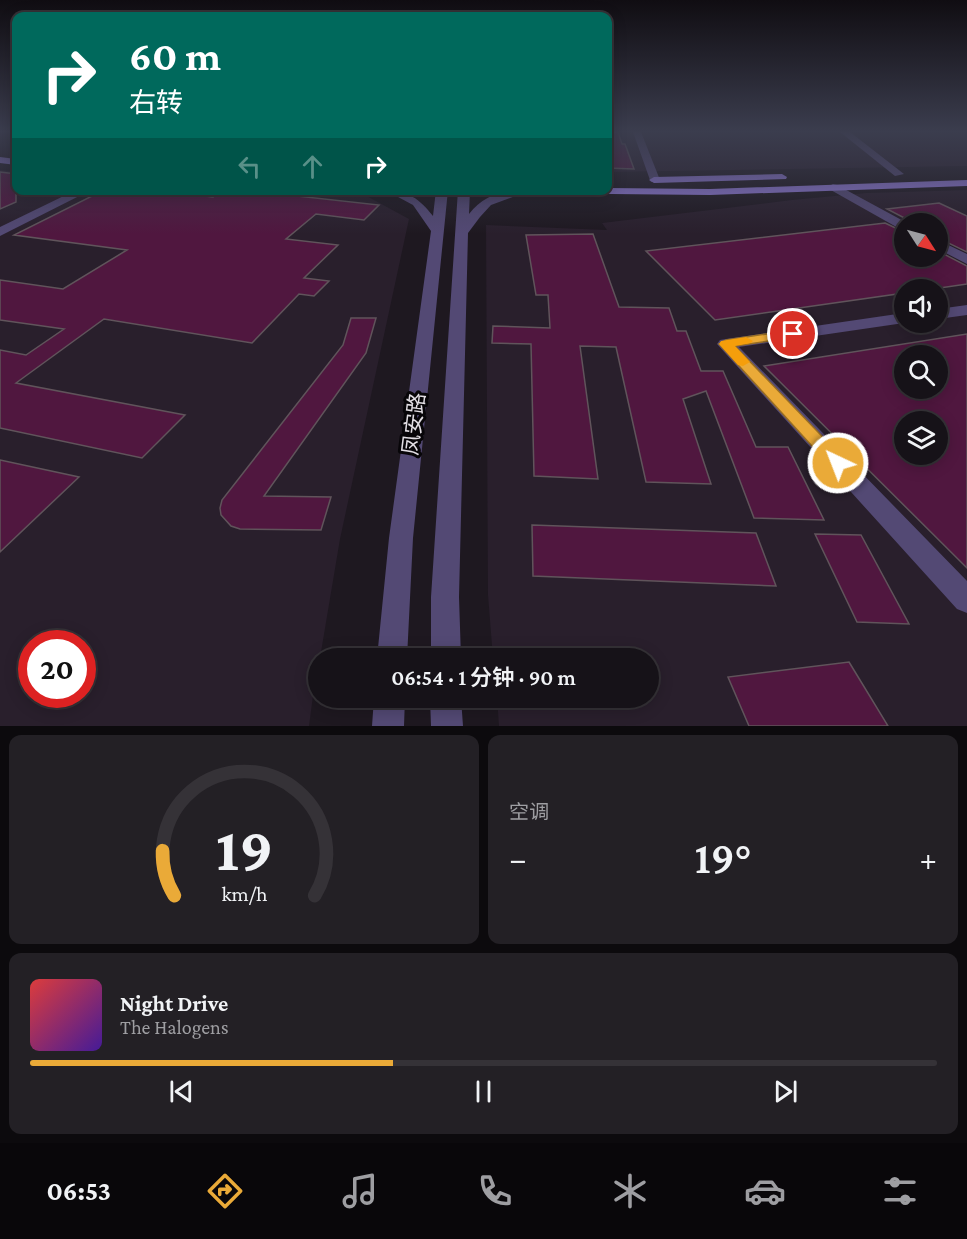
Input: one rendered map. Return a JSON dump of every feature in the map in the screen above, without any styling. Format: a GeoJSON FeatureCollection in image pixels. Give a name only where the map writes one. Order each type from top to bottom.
{"type":"FeatureCollection","features":[{"type":"Feature","properties":{"kind":"main road"},"geometry":{"type":"LineString","coordinates":[[612,191],[710,192],[899,174],[967,173]]}},
{"type":"Feature","properties":{"kind":"main road"},"geometry":{"type":"LineString","coordinates":[[612,180],[795,177]]}},
{"type":"Feature","properties":{"kind":"main road"},"geometry":{"type":"LineString","coordinates":[[831,182],[967,183]]}},
{"type":"Feature","properties":{"kind":"street"},"geometry":{"type":"LineString","coordinates":[[650,166],[655,180]]}},
{"type":"Feature","properties":{"kind":"street"},"geometry":{"type":"LineString","coordinates":[[888,166],[899,174]]}},
{"type":"Feature","properties":{"kind":"street"},"geometry":{"type":"LineString","coordinates":[[831,182],[894,220]]}},
{"type":"Feature","properties":{"kind":"street"},"geometry":{"type":"LineString","coordinates":[[0,225],[63,195]]}},
{"type":"Feature","properties":{"kind":"street"},"geometry":{"type":"LineString","coordinates":[[0,232],[76,195]]}},
{"type":"Feature","properties":{"kind":"street"},"geometry":{"type":"LineString","coordinates":[[400,195],[417,203],[437,231]]}},
{"type":"Feature","properties":{"kind":"street","name":"凤安路"},"geometry":{"type":"LineString","coordinates":[[393,648],[401,537],[441,195]]}},
{"type":"Feature","properties":{"kind":"street","name":"凤安路"},"geometry":{"type":"LineString","coordinates":[[446,648],[445,597],[464,195]]}},
{"type":"Feature","properties":{"kind":"street"},"geometry":{"type":"LineString","coordinates":[[462,233],[485,202],[503,195]]}},
{"type":"Feature","properties":{"kind":"street"},"geometry":{"type":"LineString","coordinates":[[948,250],[967,260]]}},
{"type":"Feature","properties":{"kind":"street"},"geometry":{"type":"LineString","coordinates":[[948,313],[967,310]]}},
{"type":"Feature","properties":{"kind":"street"},"geometry":{"type":"LineString","coordinates":[[894,319],[726,344],[967,600]]}},
{"type":"Feature","properties":{"kind":"street"},"geometry":{"type":"LineString","coordinates":[[388,726],[389,708]]}},
{"type":"Feature","properties":{"kind":"street"},"geometry":{"type":"LineString","coordinates":[[446,708],[447,726]]}},
{"type":"Feature","properties":{"kind":"shaded area"},"geometry":{"type":"Polygon","coordinates":[[[612,166],[967,166],[612,172],[612,166]]]}},
{"type":"Feature","properties":{"kind":"shaded area"},"geometry":{"type":"Polygon","coordinates":[[[0,170],[12,172],[12,195],[365,195],[409,219],[340,539],[322,648],[308,648],[308,708],[311,708],[309,726],[0,726],[0,170]]]}},
{"type":"Feature","properties":{"kind":"shaded area"},"geometry":{"type":"Polygon","coordinates":[[[967,190],[967,726],[499,726],[498,708],[659,708],[659,648],[492,648],[488,595],[486,225],[607,230],[602,223],[866,193],[967,190]]]}},
{"type":"Feature","properties":{"kind":"building"},"geometry":{"type":"Polygon","coordinates":[[[612,166],[633,166],[634,169],[612,168],[612,166]]]}},
{"type":"Feature","properties":{"kind":"building"},"geometry":{"type":"Polygon","coordinates":[[[0,172],[12,174],[12,195],[16,195],[16,202],[0,209],[0,172]]]}},
{"type":"Feature","properties":{"kind":"building"},"geometry":{"type":"Polygon","coordinates":[[[94,195],[213,197],[216,195],[288,195],[379,205],[364,220],[316,214],[286,239],[338,245],[304,278],[329,281],[314,296],[299,294],[252,343],[104,319],[16,383],[185,415],[142,458],[0,428],[0,350],[26,355],[64,329],[0,320],[0,280],[63,289],[127,250],[14,235],[94,195]]]}},
{"type":"Feature","properties":{"kind":"building"},"geometry":{"type":"Polygon","coordinates":[[[939,203],[967,216],[967,252],[948,243],[948,213],[895,213],[887,209],[939,203]]]}},
{"type":"Feature","properties":{"kind":"building"},"geometry":{"type":"Polygon","coordinates":[[[885,223],[894,227],[894,267],[948,267],[948,256],[967,266],[967,284],[948,287],[948,279],[894,279],[894,294],[715,320],[646,251],[885,223]]]}},
{"type":"Feature","properties":{"kind":"building"},"geometry":{"type":"Polygon","coordinates":[[[593,234],[619,307],[669,308],[677,331],[686,331],[701,371],[723,371],[756,447],[788,447],[824,520],[754,518],[706,391],[683,399],[711,484],[646,482],[616,347],[580,346],[598,479],[534,476],[531,344],[492,343],[493,326],[550,328],[548,295],[536,295],[526,235],[593,234]]]}},
{"type":"Feature","properties":{"kind":"building"},"geometry":{"type":"Polygon","coordinates":[[[351,318],[376,318],[366,353],[264,496],[331,497],[321,530],[240,529],[231,526],[221,515],[222,500],[343,345],[351,318]]]}},
{"type":"Feature","properties":{"kind":"building"},"geometry":{"type":"Polygon","coordinates":[[[967,334],[967,568],[764,366],[894,346],[894,399],[948,399],[948,345],[897,345],[967,334]]]}},
{"type":"Feature","properties":{"kind":"building"},"geometry":{"type":"Polygon","coordinates":[[[0,460],[79,477],[0,552],[0,460]]]}},
{"type":"Feature","properties":{"kind":"building"},"geometry":{"type":"Polygon","coordinates":[[[532,525],[756,533],[776,586],[533,576],[532,525]]]}},
{"type":"Feature","properties":{"kind":"building"},"geometry":{"type":"Polygon","coordinates":[[[815,534],[861,535],[909,624],[857,622],[815,534]]]}},
{"type":"Feature","properties":{"kind":"building"},"geometry":{"type":"Polygon","coordinates":[[[849,662],[888,726],[749,726],[728,677],[849,662]]]}},
{"type":"Feature","properties":{"kind":"slow traffic"},"geometry":{"type":"LineString","coordinates":[[743,362],[726,344],[746,341]]}},
{"type":"Feature","properties":{"kind":"route"},"geometry":{"type":"LineString","coordinates":[[793,334],[726,344],[838,463]]}}]}
